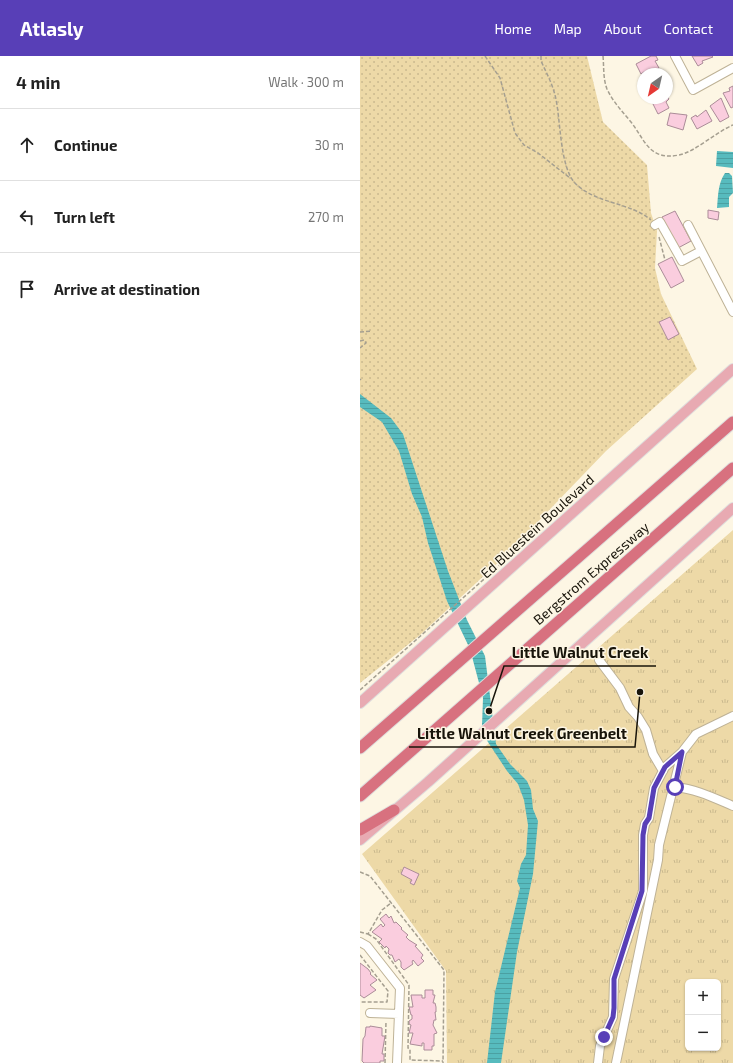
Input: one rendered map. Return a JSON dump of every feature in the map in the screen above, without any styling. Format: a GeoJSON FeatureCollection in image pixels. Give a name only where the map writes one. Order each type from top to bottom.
{"type":"FeatureCollection","features":[{"type":"Feature","properties":{"kind":"highway","name":"Bergstrom Expressway"},"geometry":{"type":"LineString","coordinates":[[360,748],[733,422]]}},
{"type":"Feature","properties":{"kind":"highway","name":"Bergstrom Expressway"},"geometry":{"type":"LineString","coordinates":[[360,796],[733,468]]}},
{"type":"Feature","properties":{"kind":"highway"},"geometry":{"type":"LineString","coordinates":[[360,830],[394,810]]}},
{"type":"Feature","properties":{"kind":"main road","name":"Ed Bluestein Boulevard"},"geometry":{"type":"LineString","coordinates":[[360,703],[425,639],[493,585],[733,369]]}},
{"type":"Feature","properties":{"kind":"main road"},"geometry":{"type":"LineString","coordinates":[[360,840],[428,782],[733,508]]}},
{"type":"Feature","properties":{"kind":"street"},"geometry":{"type":"LineString","coordinates":[[676,56],[693,90],[733,68]]}},
{"type":"Feature","properties":{"kind":"street"},"geometry":{"type":"LineString","coordinates":[[655,225],[660,222],[682,261],[701,251]]}},
{"type":"Feature","properties":{"kind":"street"},"geometry":{"type":"LineString","coordinates":[[688,225],[733,312]]}},
{"type":"Feature","properties":{"kind":"street"},"geometry":{"type":"LineString","coordinates":[[599,660],[620,688],[629,707],[638,717],[646,730],[653,754],[663,771]]}},
{"type":"Feature","properties":{"kind":"street"},"geometry":{"type":"LineString","coordinates":[[598,1063],[600,1046],[613,1017],[614,979],[642,895],[644,880],[642,858],[643,835],[645,824],[649,818],[654,788],[669,762],[682,752],[696,734],[709,726],[733,716]]}},
{"type":"Feature","properties":{"kind":"street"},"geometry":{"type":"LineString","coordinates":[[616,1063],[658,860],[659,845],[675,787],[682,752]]}},
{"type":"Feature","properties":{"kind":"street"},"geometry":{"type":"LineString","coordinates":[[675,787],[687,788],[707,794],[733,806]]}},
{"type":"Feature","properties":{"kind":"street"},"geometry":{"type":"LineString","coordinates":[[360,942],[367,946],[398,984],[400,991],[397,1063]]}},
{"type":"Feature","properties":{"kind":"street"},"geometry":{"type":"LineString","coordinates":[[370,1013],[399,1014]]}},
{"type":"Feature","properties":{"kind":"path"},"geometry":{"type":"LineString","coordinates":[[485,56],[500,78],[515,133],[524,145],[538,153],[570,178],[577,186],[591,194],[634,209],[650,219],[655,225],[665,260]]}},
{"type":"Feature","properties":{"kind":"path"},"geometry":{"type":"LineString","coordinates":[[541,56],[540,61],[555,95],[558,121],[570,178]]}},
{"type":"Feature","properties":{"kind":"path"},"geometry":{"type":"LineString","coordinates":[[603,56],[605,82],[615,103],[632,123],[645,144],[657,154],[670,156],[688,152],[733,125]]}},
{"type":"Feature","properties":{"kind":"path"},"geometry":{"type":"LineString","coordinates":[[360,332],[372,331]]}},
{"type":"Feature","properties":{"kind":"path"},"geometry":{"type":"LineString","coordinates":[[360,341],[364,340],[366,343],[360,348]]}},
{"type":"Feature","properties":{"kind":"path"},"geometry":{"type":"LineString","coordinates":[[360,690],[425,639],[491,573]]}},
{"type":"Feature","properties":{"kind":"path"},"geometry":{"type":"LineString","coordinates":[[360,872],[370,876],[444,970],[443,1063]]}},
{"type":"Feature","properties":{"kind":"path"},"geometry":{"type":"LineString","coordinates":[[360,932],[368,934],[382,910],[391,903]]}},
{"type":"Feature","properties":{"kind":"path"},"geometry":{"type":"LineString","coordinates":[[360,955],[388,991],[387,1002],[360,1002]]}},
{"type":"Feature","properties":{"kind":"path"},"geometry":{"type":"LineString","coordinates":[[386,1020],[386,1063]]}},
{"type":"Feature","properties":{"kind":"green space"},"geometry":{"type":"Polygon","coordinates":[[[360,56],[587,56],[603,122],[647,165],[651,213],[657,231],[655,268],[661,294],[697,369],[606,451],[503,558],[420,635],[360,683],[360,56]]]}},
{"type":"Feature","properties":{"kind":"green space"},"geometry":{"type":"Polygon","coordinates":[[[733,530],[733,1063],[447,1063],[446,971],[362,854],[733,530]]]}},
{"type":"Feature","properties":{"kind":"water"},"geometry":{"type":"Polygon","coordinates":[[[717,151],[733,152],[733,168],[716,166],[717,151]]]}},
{"type":"Feature","properties":{"kind":"water"},"geometry":{"type":"Polygon","coordinates":[[[725,173],[729,173],[732,176],[733,193],[729,197],[729,207],[717,208],[720,185],[725,173]]]}},
{"type":"Feature","properties":{"kind":"water"},"geometry":{"type":"Polygon","coordinates":[[[360,394],[391,418],[403,434],[448,571],[467,620],[485,656],[496,744],[510,764],[527,781],[531,790],[533,809],[538,821],[533,874],[517,952],[501,1063],[487,1063],[495,992],[520,888],[517,881],[521,864],[526,855],[528,825],[524,800],[518,784],[507,771],[486,739],[482,726],[483,698],[470,649],[447,601],[428,543],[422,517],[412,494],[399,451],[382,422],[360,407],[360,394]]]}},
{"type":"Feature","properties":{"kind":"building"},"geometry":{"type":"Polygon","coordinates":[[[651,56],[656,56],[658,60],[655,61],[659,68],[638,68],[636,64],[651,56]]]}},
{"type":"Feature","properties":{"kind":"building"},"geometry":{"type":"Polygon","coordinates":[[[692,56],[713,57],[702,61],[703,63],[698,66],[692,56]]]}},
{"type":"Feature","properties":{"kind":"building"},"geometry":{"type":"Polygon","coordinates":[[[733,86],[733,107],[731,108],[723,93],[730,91],[729,88],[733,86]]]}},
{"type":"Feature","properties":{"kind":"building"},"geometry":{"type":"Polygon","coordinates":[[[721,98],[729,117],[720,122],[710,106],[721,98]]]}},
{"type":"Feature","properties":{"kind":"building"},"geometry":{"type":"Polygon","coordinates":[[[653,104],[667,104],[669,108],[658,114],[653,104]]]}},
{"type":"Feature","properties":{"kind":"building"},"geometry":{"type":"Polygon","coordinates":[[[706,110],[712,121],[697,129],[691,118],[696,115],[697,117],[706,110]]]}},
{"type":"Feature","properties":{"kind":"building"},"geometry":{"type":"Polygon","coordinates":[[[670,113],[687,115],[683,130],[667,125],[670,113]]]}},
{"type":"Feature","properties":{"kind":"building"},"geometry":{"type":"Polygon","coordinates":[[[708,210],[719,212],[718,220],[708,218],[708,210]]]}},
{"type":"Feature","properties":{"kind":"building"},"geometry":{"type":"Polygon","coordinates":[[[675,211],[691,241],[678,248],[662,217],[675,211]]]}},
{"type":"Feature","properties":{"kind":"building"},"geometry":{"type":"Polygon","coordinates":[[[672,257],[684,281],[671,288],[658,264],[672,257]]]}},
{"type":"Feature","properties":{"kind":"building"},"geometry":{"type":"Polygon","coordinates":[[[670,317],[679,334],[668,340],[659,322],[670,317]]]}},
{"type":"Feature","properties":{"kind":"building"},"geometry":{"type":"Polygon","coordinates":[[[404,867],[419,874],[414,885],[410,883],[412,880],[401,874],[404,867]]]}},
{"type":"Feature","properties":{"kind":"building"},"geometry":{"type":"Polygon","coordinates":[[[386,914],[389,918],[391,916],[394,923],[396,922],[402,928],[401,929],[408,935],[406,937],[409,940],[417,945],[415,946],[423,955],[421,958],[424,961],[418,966],[413,960],[413,964],[404,970],[401,967],[401,962],[399,959],[395,962],[392,955],[388,953],[389,949],[386,946],[385,948],[379,942],[382,939],[372,932],[381,924],[383,927],[385,925],[380,919],[386,914]]]}},
{"type":"Feature","properties":{"kind":"building"},"geometry":{"type":"Polygon","coordinates":[[[360,963],[368,969],[371,973],[370,974],[377,980],[370,985],[376,990],[364,998],[360,995],[360,963]]]}},
{"type":"Feature","properties":{"kind":"building"},"geometry":{"type":"Polygon","coordinates":[[[425,990],[433,990],[433,995],[435,995],[433,1003],[435,1003],[436,1007],[436,1020],[434,1020],[433,1025],[437,1033],[434,1034],[434,1046],[432,1046],[432,1050],[424,1050],[424,1043],[422,1043],[422,1046],[410,1044],[413,1033],[409,1033],[411,1025],[409,1024],[409,1021],[412,1019],[412,1015],[409,1007],[413,1007],[411,995],[422,995],[422,998],[425,998],[425,990]]]}},
{"type":"Feature","properties":{"kind":"building"},"geometry":{"type":"Polygon","coordinates":[[[370,1026],[382,1028],[382,1036],[385,1036],[382,1054],[384,1054],[384,1061],[380,1061],[380,1063],[364,1063],[362,1061],[363,1039],[365,1036],[366,1027],[370,1026]]]}},
{"type":"Feature","properties":{"kind":"place","name":"Little Walnut Creek Greenbelt"},"geometry":{"type":"Point","coordinates":[640,692]}},
{"type":"Feature","properties":{"kind":"place","name":"Little Walnut Creek"},"geometry":{"type":"Point","coordinates":[489,711]}},
{"type":"Feature","properties":{"kind":"route"},"geometry":{"type":"LineString","coordinates":[[604,1037],[613,1017],[614,979],[641,899],[644,880],[642,870],[643,835],[645,824],[649,818],[654,788],[665,767],[682,752],[675,787]]}}]}
